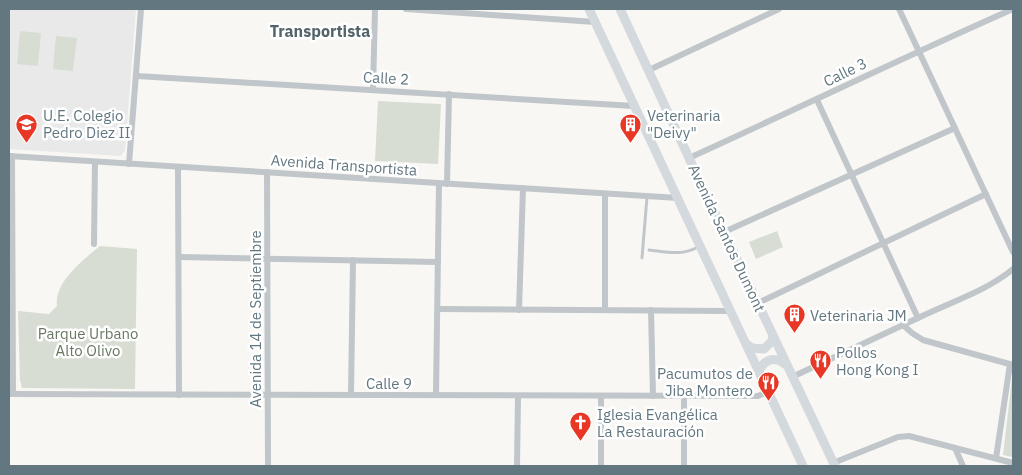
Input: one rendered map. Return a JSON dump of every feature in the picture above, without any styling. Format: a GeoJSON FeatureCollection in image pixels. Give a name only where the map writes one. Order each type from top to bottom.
{"type":"FeatureCollection","features":[{"type":"Feature","properties":{"kind":"main road","name":"Avenida Santos Dumont"},"geometry":{"type":"LineString","coordinates":[[589,9],[748,345],[803,466]]}},
{"type":"Feature","properties":{"kind":"main road","name":"Avenida Santos Dumont"},"geometry":{"type":"LineString","coordinates":[[620,9],[834,464]]}},
{"type":"Feature","properties":{"kind":"main road"},"geometry":{"type":"LineString","coordinates":[[748,345],[758,350],[764,349],[772,341],[773,335]]}},
{"type":"Feature","properties":{"kind":"main road"},"geometry":{"type":"LineString","coordinates":[[759,371],[768,360],[781,360],[787,365]]}},
{"type":"Feature","properties":{"kind":"street"},"geometry":{"type":"LineString","coordinates":[[129,164],[141,9]]}},
{"type":"Feature","properties":{"kind":"street"},"geometry":{"type":"LineString","coordinates":[[373,90],[376,9]]}},
{"type":"Feature","properties":{"kind":"street"},"geometry":{"type":"LineString","coordinates":[[406,9],[595,22]]}},
{"type":"Feature","properties":{"kind":"street"},"geometry":{"type":"LineString","coordinates":[[649,70],[777,9]]}},
{"type":"Feature","properties":{"kind":"street"},"geometry":{"type":"LineString","coordinates":[[899,9],[1013,252]]}},
{"type":"Feature","properties":{"kind":"street","name":"Calle 3"},"geometry":{"type":"LineString","coordinates":[[689,158],[817,100],[918,51],[1013,9]]}},
{"type":"Feature","properties":{"kind":"street","name":"Calle 2"},"geometry":{"type":"LineString","coordinates":[[137,76],[634,106]]}},
{"type":"Feature","properties":{"kind":"street"},"geometry":{"type":"LineString","coordinates":[[436,396],[438,262],[449,94]]}},
{"type":"Feature","properties":{"kind":"street"},"geometry":{"type":"LineString","coordinates":[[817,100],[918,318]]}},
{"type":"Feature","properties":{"kind":"street"},"geometry":{"type":"LineString","coordinates":[[724,232],[955,128]]}},
{"type":"Feature","properties":{"kind":"street"},"geometry":{"type":"LineString","coordinates":[[10,156],[11,394]]}},
{"type":"Feature","properties":{"kind":"street","name":"Avenida Transportista"},"geometry":{"type":"LineString","coordinates":[[10,156],[678,198]]}},
{"type":"Feature","properties":{"kind":"street"},"geometry":{"type":"LineString","coordinates":[[94,244],[95,162]]}},
{"type":"Feature","properties":{"kind":"street"},"geometry":{"type":"LineString","coordinates":[[178,167],[179,395]]}},
{"type":"Feature","properties":{"kind":"street","name":"Avenida 14 de Septiembre"},"geometry":{"type":"LineString","coordinates":[[266,172],[268,466]]}},
{"type":"Feature","properties":{"kind":"street"},"geometry":{"type":"LineString","coordinates":[[519,310],[523,188]]}},
{"type":"Feature","properties":{"kind":"street"},"geometry":{"type":"LineString","coordinates":[[605,194],[605,310]]}},
{"type":"Feature","properties":{"kind":"street"},"geometry":{"type":"LineString","coordinates":[[758,303],[986,194]]}},
{"type":"Feature","properties":{"kind":"street"},"geometry":{"type":"LineString","coordinates":[[179,257],[438,262]]}},
{"type":"Feature","properties":{"kind":"street"},"geometry":{"type":"LineString","coordinates":[[351,395],[353,260]]}},
{"type":"Feature","properties":{"kind":"street"},"geometry":{"type":"LineString","coordinates":[[792,377],[981,290],[999,280],[1013,269]]}},
{"type":"Feature","properties":{"kind":"street"},"geometry":{"type":"LineString","coordinates":[[438,310],[731,311]]}},
{"type":"Feature","properties":{"kind":"street"},"geometry":{"type":"LineString","coordinates":[[651,310],[653,396]]}},
{"type":"Feature","properties":{"kind":"street"},"geometry":{"type":"LineString","coordinates":[[903,325],[912,334],[923,340],[1012,364],[996,458]]}},
{"type":"Feature","properties":{"kind":"street","name":"Calle 9"},"geometry":{"type":"LineString","coordinates":[[11,394],[758,396],[769,391]]}},
{"type":"Feature","properties":{"kind":"street"},"geometry":{"type":"LineString","coordinates":[[517,466],[518,396]]}},
{"type":"Feature","properties":{"kind":"street"},"geometry":{"type":"LineString","coordinates":[[601,396],[601,466]]}},
{"type":"Feature","properties":{"kind":"street"},"geometry":{"type":"LineString","coordinates":[[684,396],[684,466]]}},
{"type":"Feature","properties":{"kind":"street"},"geometry":{"type":"LineString","coordinates":[[834,464],[898,437],[909,436],[1013,463]]}},
{"type":"Feature","properties":{"kind":"street"},"geometry":{"type":"LineString","coordinates":[[955,448],[963,466]]}},
{"type":"Feature","properties":{"kind":"lane"},"geometry":{"type":"LineString","coordinates":[[642,258],[647,197]]}},
{"type":"Feature","properties":{"kind":"lane"},"geometry":{"type":"LineString","coordinates":[[649,250],[677,254],[689,252],[701,245]]}},
{"type":"Feature","properties":{"kind":"shaded area"},"geometry":{"type":"Polygon","coordinates":[[[9,9],[136,9],[125,150],[121,156],[9,149],[9,9]]]}},
{"type":"Feature","properties":{"kind":"green space"},"geometry":{"type":"Polygon","coordinates":[[[20,31],[41,33],[38,66],[17,64],[20,31]]]}},
{"type":"Feature","properties":{"kind":"green space"},"geometry":{"type":"Polygon","coordinates":[[[56,36],[77,38],[73,71],[53,69],[56,36]]]}},
{"type":"Feature","properties":{"kind":"green space"},"geometry":{"type":"Polygon","coordinates":[[[378,101],[441,104],[438,164],[375,161],[378,101]]]}},
{"type":"Feature","properties":{"kind":"green space"},"geometry":{"type":"Polygon","coordinates":[[[777,231],[783,247],[756,259],[749,242],[777,231]]]}},
{"type":"Feature","properties":{"kind":"green space","name":"Parque Urbano Alto Olivo"},"geometry":{"type":"Polygon","coordinates":[[[100,246],[137,249],[135,389],[22,388],[20,380],[18,311],[49,314],[57,306],[60,288],[71,272],[100,246]]]}},
{"type":"Feature","properties":{"kind":"green space"},"geometry":{"type":"Polygon","coordinates":[[[1013,370],[1013,457],[1003,455],[1013,370]]]}},
{"type":"Feature","properties":{"kind":"place","name":"U.E. Colegio Pedro Diez II"},"geometry":{"type":"Point","coordinates":[27,143]}},
{"type":"Feature","properties":{"kind":"place","name":"Veterinaria \"Deivy\""},"geometry":{"type":"Point","coordinates":[631,143]}},
{"type":"Feature","properties":{"kind":"place","name":"Veterinaria JM"},"geometry":{"type":"Point","coordinates":[794,334]}},
{"type":"Feature","properties":{"kind":"place","name":"Pollos Hong Kong I"},"geometry":{"type":"Point","coordinates":[820,380]}},
{"type":"Feature","properties":{"kind":"place","name":"Pacumutos de Jiba Montero"},"geometry":{"type":"Point","coordinates":[769,401]}},
{"type":"Feature","properties":{"kind":"place","name":"Iglesia Evangélica La Restauración"},"geometry":{"type":"Point","coordinates":[581,442]}},
{"type":"Feature","properties":{"kind":"district","name":"Transportista"},"geometry":{"type":"Point","coordinates":[320,31]}}]}
